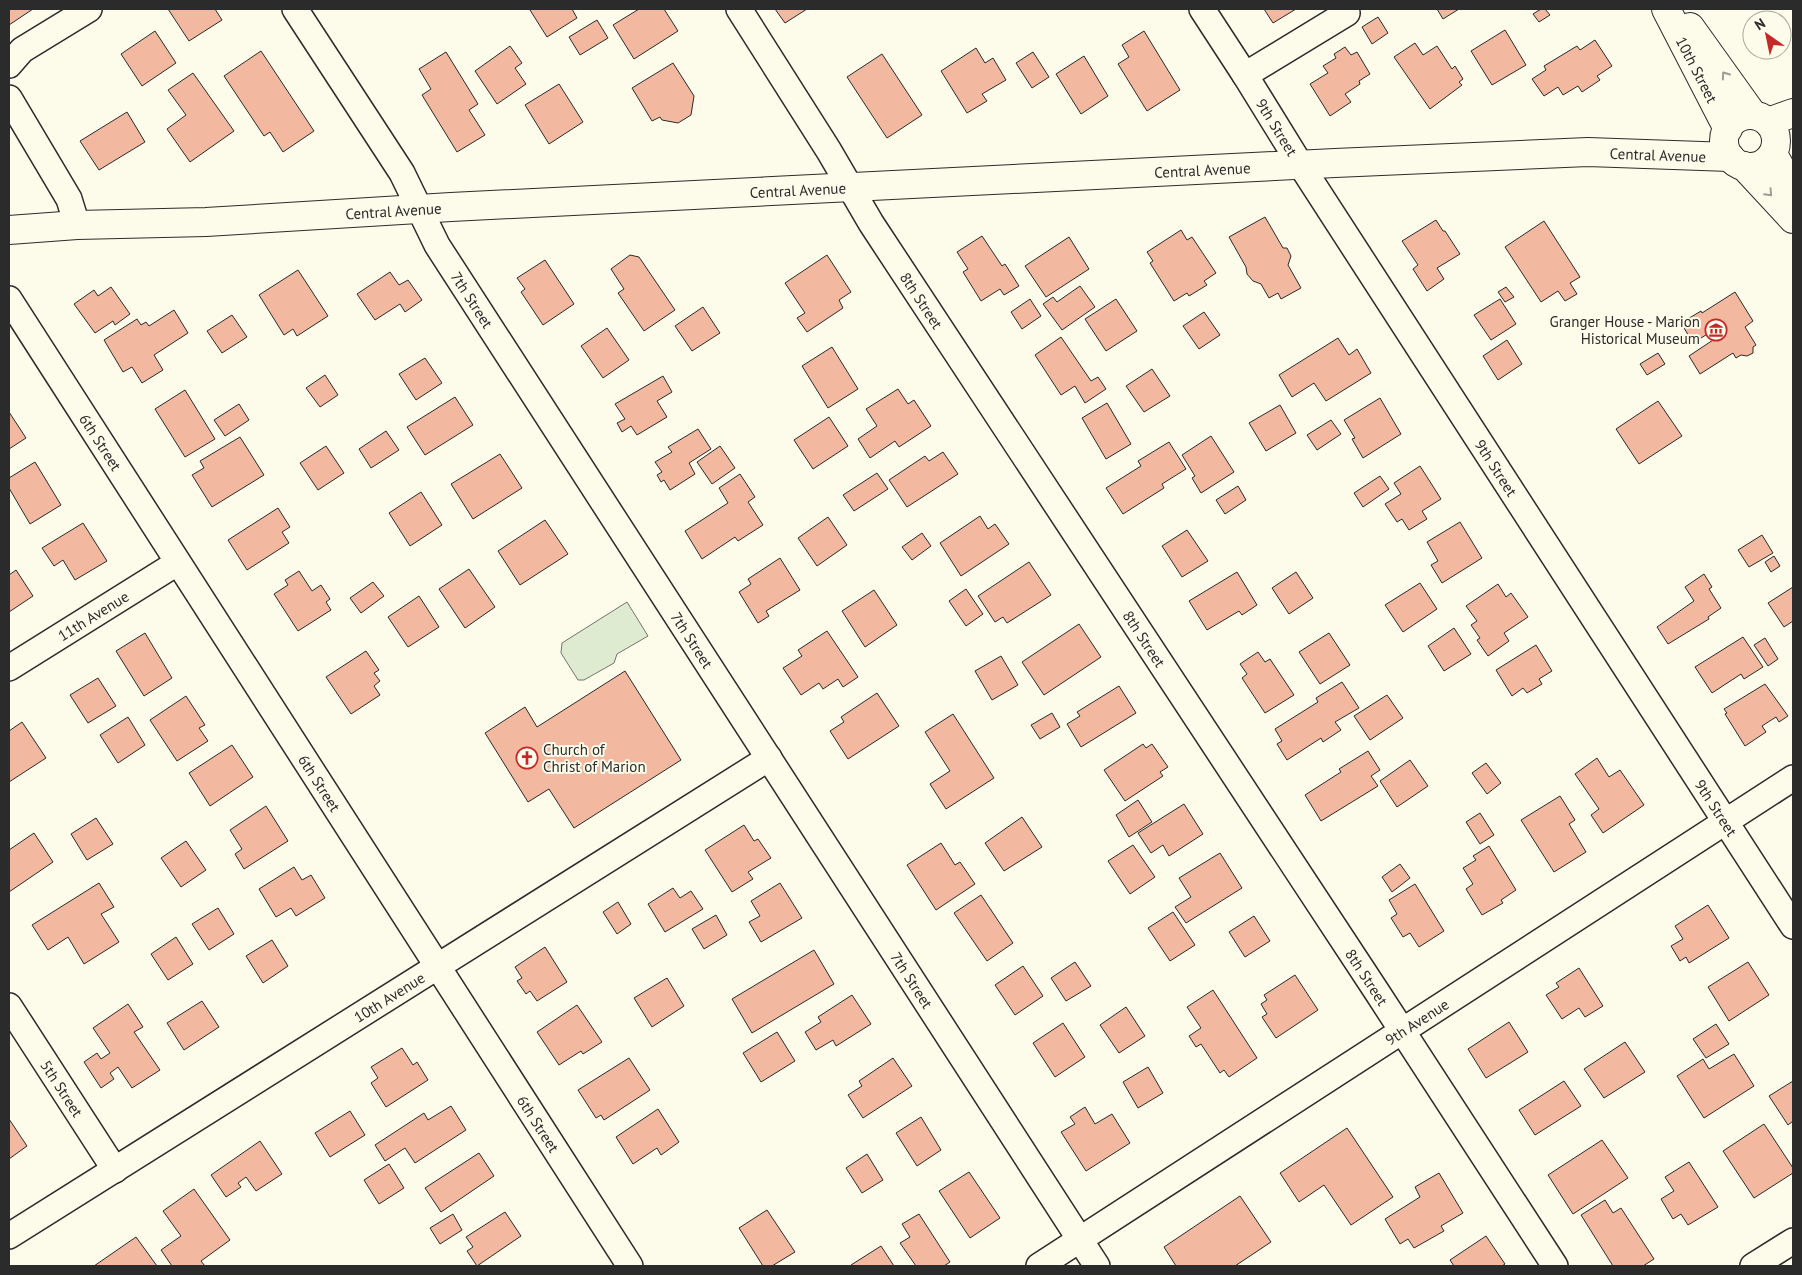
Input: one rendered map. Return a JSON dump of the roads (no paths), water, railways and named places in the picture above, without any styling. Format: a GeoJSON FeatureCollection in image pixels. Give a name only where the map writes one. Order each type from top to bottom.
{"type":"FeatureCollection","features":[{"type":"Feature","properties":{"kind":"street"},"geometry":{"type":"LineString","coordinates":[[9,65],[22,50],[89,9]]}},
{"type":"Feature","properties":{"kind":"street","name":"7th Street"},"geometry":{"type":"LineString","coordinates":[[295,9],[402,173],[437,245],[1097,1266]]}},
{"type":"Feature","properties":{"kind":"street","name":"8th Street"},"geometry":{"type":"LineString","coordinates":[[739,9],[829,150],[885,244],[1555,1266]]}},
{"type":"Feature","properties":{"kind":"street","name":"9th Street"},"geometry":{"type":"LineString","coordinates":[[1202,9],[1246,75],[1300,164],[1793,926]]}},
{"type":"Feature","properties":{"kind":"street","name":"10th Street"},"geometry":{"type":"LineString","coordinates":[[1666,9],[1732,147],[1793,219]]}},
{"type":"Feature","properties":{"kind":"street","name":"10th Street"},"geometry":{"type":"LineString","coordinates":[[1675,9],[1776,131],[1793,190]]}},
{"type":"Feature","properties":{"kind":"street"},"geometry":{"type":"LineString","coordinates":[[1246,75],[1347,12]]}},
{"type":"Feature","properties":{"kind":"street"},"geometry":{"type":"LineString","coordinates":[[9,98],[69,199],[77,225]]}},
{"type":"Feature","properties":{"kind":"street"},"geometry":{"type":"LineString","coordinates":[[1732,147],[1736,120],[1776,131]]}},
{"type":"Feature","properties":{"kind":"street","name":"Central Avenue"},"geometry":{"type":"LineString","coordinates":[[9,230],[77,225],[206,222],[850,186],[1588,152],[1653,140],[1732,147],[1752,167],[1761,165],[1768,160],[1776,131]]}},
{"type":"Feature","properties":{"kind":"street","name":"6th Street"},"geometry":{"type":"LineString","coordinates":[[9,299],[630,1266]]}},
{"type":"Feature","properties":{"kind":"street","name":"11th Avenue"},"geometry":{"type":"LineString","coordinates":[[9,668],[177,563]]}},
{"type":"Feature","properties":{"kind":"street","name":"10th Avenue"},"geometry":{"type":"LineString","coordinates":[[9,1236],[438,968],[769,758]]}},
{"type":"Feature","properties":{"kind":"street","name":"9th Avenue"},"geometry":{"type":"LineString","coordinates":[[1039,1266],[1793,778]]}},
{"type":"Feature","properties":{"kind":"street","name":"5th Street"},"geometry":{"type":"LineString","coordinates":[[9,1006],[115,1170]]}},
{"type":"Feature","properties":{"kind":"street"},"geometry":{"type":"LineString","coordinates":[[1753,1266],[1793,1241]]}},
{"type":"Feature","properties":{"kind":"place","name":"Granger House - Marion Historical Museum"},"geometry":{"type":"Point","coordinates":[1716,330]}},
{"type":"Feature","properties":{"kind":"place","name":"Church of Christ of Marion"},"geometry":{"type":"Point","coordinates":[527,758]}}]}
